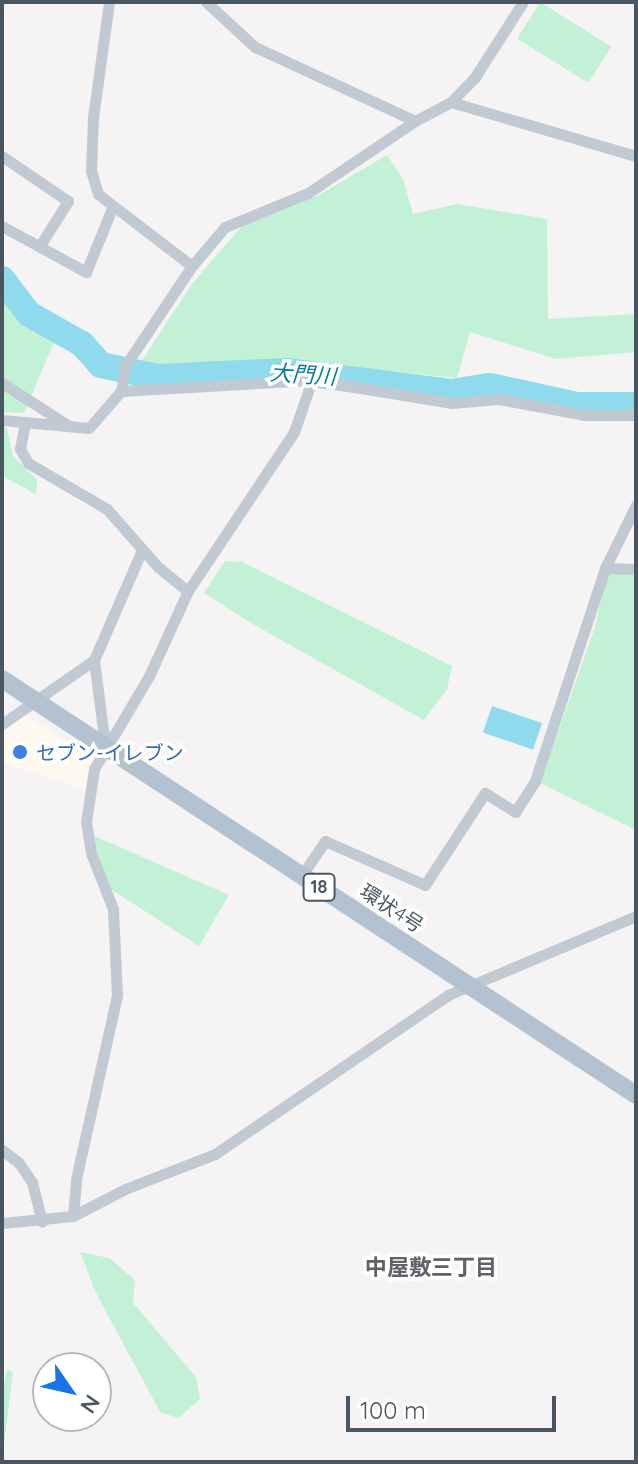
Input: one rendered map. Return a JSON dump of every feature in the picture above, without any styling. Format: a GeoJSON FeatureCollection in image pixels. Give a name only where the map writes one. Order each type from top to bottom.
{"type":"FeatureCollection","features":[{"type":"Feature","properties":{"kind":"main road","name":"環状4号"},"geometry":{"type":"LineString","coordinates":[[2,679],[636,1095]]}},
{"type":"Feature","properties":{"kind":"street"},"geometry":{"type":"LineString","coordinates":[[109,2],[93,118],[91,171],[98,194],[192,266]]}},
{"type":"Feature","properties":{"kind":"street"},"geometry":{"type":"LineString","coordinates":[[206,2],[255,47],[415,121]]}},
{"type":"Feature","properties":{"kind":"street"},"geometry":{"type":"LineString","coordinates":[[2,420],[89,428],[121,391],[123,371],[192,266],[225,227],[321,186],[415,121],[451,102],[475,77],[523,2]]}},
{"type":"Feature","properties":{"kind":"street"},"geometry":{"type":"LineString","coordinates":[[451,102],[636,156]]}},
{"type":"Feature","properties":{"kind":"street"},"geometry":{"type":"LineString","coordinates":[[2,156],[68,201],[39,247]]}},
{"type":"Feature","properties":{"kind":"street"},"geometry":{"type":"LineString","coordinates":[[2,226],[86,272],[113,206]]}},
{"type":"Feature","properties":{"kind":"street"},"geometry":{"type":"LineString","coordinates":[[121,391],[312,380],[452,403],[499,399],[584,415],[636,415]]}},
{"type":"Feature","properties":{"kind":"street"},"geometry":{"type":"LineString","coordinates":[[73,1216],[76,1179],[117,995],[113,909],[91,853],[86,822],[94,769],[149,676],[188,591],[294,432],[312,380]]}},
{"type":"Feature","properties":{"kind":"street"},"geometry":{"type":"LineString","coordinates":[[2,383],[70,426]]}},
{"type":"Feature","properties":{"kind":"street"},"geometry":{"type":"LineString","coordinates":[[25,423],[20,449],[28,463],[107,509],[142,550],[188,591]]}},
{"type":"Feature","properties":{"kind":"street"},"geometry":{"type":"LineString","coordinates":[[302,875],[325,841],[425,885],[485,793],[515,812],[535,781],[605,568],[636,505]]}},
{"type":"Feature","properties":{"kind":"street"},"geometry":{"type":"LineString","coordinates":[[105,746],[94,660],[142,550]]}},
{"type":"Feature","properties":{"kind":"street"},"geometry":{"type":"LineString","coordinates":[[605,568],[636,569]]}},
{"type":"Feature","properties":{"kind":"street"},"geometry":{"type":"LineString","coordinates":[[2,724],[94,660]]}},
{"type":"Feature","properties":{"kind":"street"},"geometry":{"type":"LineString","coordinates":[[2,1223],[42,1222],[73,1216],[247,1136],[353,1058],[471,986],[636,916]]}},
{"type":"Feature","properties":{"kind":"street"},"geometry":{"type":"LineString","coordinates":[[2,1150],[19,1163],[32,1182],[42,1222]]}},
{"type":"Feature","properties":{"kind":"shaded area"},"geometry":{"type":"Polygon","coordinates":[[[24,714],[93,759],[88,790],[2,763],[2,729],[24,714]]]}},
{"type":"Feature","properties":{"kind":"green space"},"geometry":{"type":"Polygon","coordinates":[[[540,2],[611,47],[588,83],[517,38],[540,2]]]}},
{"type":"Feature","properties":{"kind":"green space"},"geometry":{"type":"Polygon","coordinates":[[[387,155],[403,179],[413,214],[457,204],[547,219],[548,319],[636,314],[636,352],[556,359],[470,332],[457,378],[268,359],[133,374],[192,284],[241,227],[319,195],[387,155]]]}},
{"type":"Feature","properties":{"kind":"green space"},"geometry":{"type":"Polygon","coordinates":[[[2,284],[13,302],[57,335],[24,413],[2,412],[2,284]]]}},
{"type":"Feature","properties":{"kind":"green space"},"geometry":{"type":"Polygon","coordinates":[[[2,427],[7,428],[13,456],[37,480],[36,494],[2,476],[2,427]]]}},
{"type":"Feature","properties":{"kind":"green space"},"geometry":{"type":"Polygon","coordinates":[[[225,561],[242,562],[452,666],[447,689],[424,720],[251,623],[204,593],[225,561]]]}},
{"type":"Feature","properties":{"kind":"green space"},"geometry":{"type":"Polygon","coordinates":[[[636,566],[636,830],[540,783],[595,627],[608,570],[636,566]]]}},
{"type":"Feature","properties":{"kind":"green space"},"geometry":{"type":"Polygon","coordinates":[[[92,835],[229,895],[199,946],[109,888],[92,835]]]}},
{"type":"Feature","properties":{"kind":"green space"},"geometry":{"type":"Polygon","coordinates":[[[80,1252],[109,1258],[135,1280],[133,1303],[196,1377],[200,1399],[178,1418],[160,1412],[96,1293],[80,1252]]]}},
{"type":"Feature","properties":{"kind":"green space"},"geometry":{"type":"Polygon","coordinates":[[[7,1369],[13,1372],[2,1462],[2,1394],[7,1369]]]}},
{"type":"Feature","properties":{"kind":"water"},"geometry":{"type":"Polygon","coordinates":[[[492,706],[542,723],[533,750],[483,732],[492,706]]]}},
{"type":"Feature","properties":{"kind":"waterway","name":"大門川"},"geometry":{"type":"LineString","coordinates":[[2,279],[29,314],[82,344],[101,365],[158,377],[287,371],[451,392],[490,386],[577,405],[636,405]]}},
{"type":"Feature","properties":{"kind":"place","name":"セブン-イレブン"},"geometry":{"type":"Point","coordinates":[20,752]}},
{"type":"Feature","properties":{"kind":"district","name":"中屋敷三丁目"},"geometry":{"type":"Point","coordinates":[431,1268]}}]}
